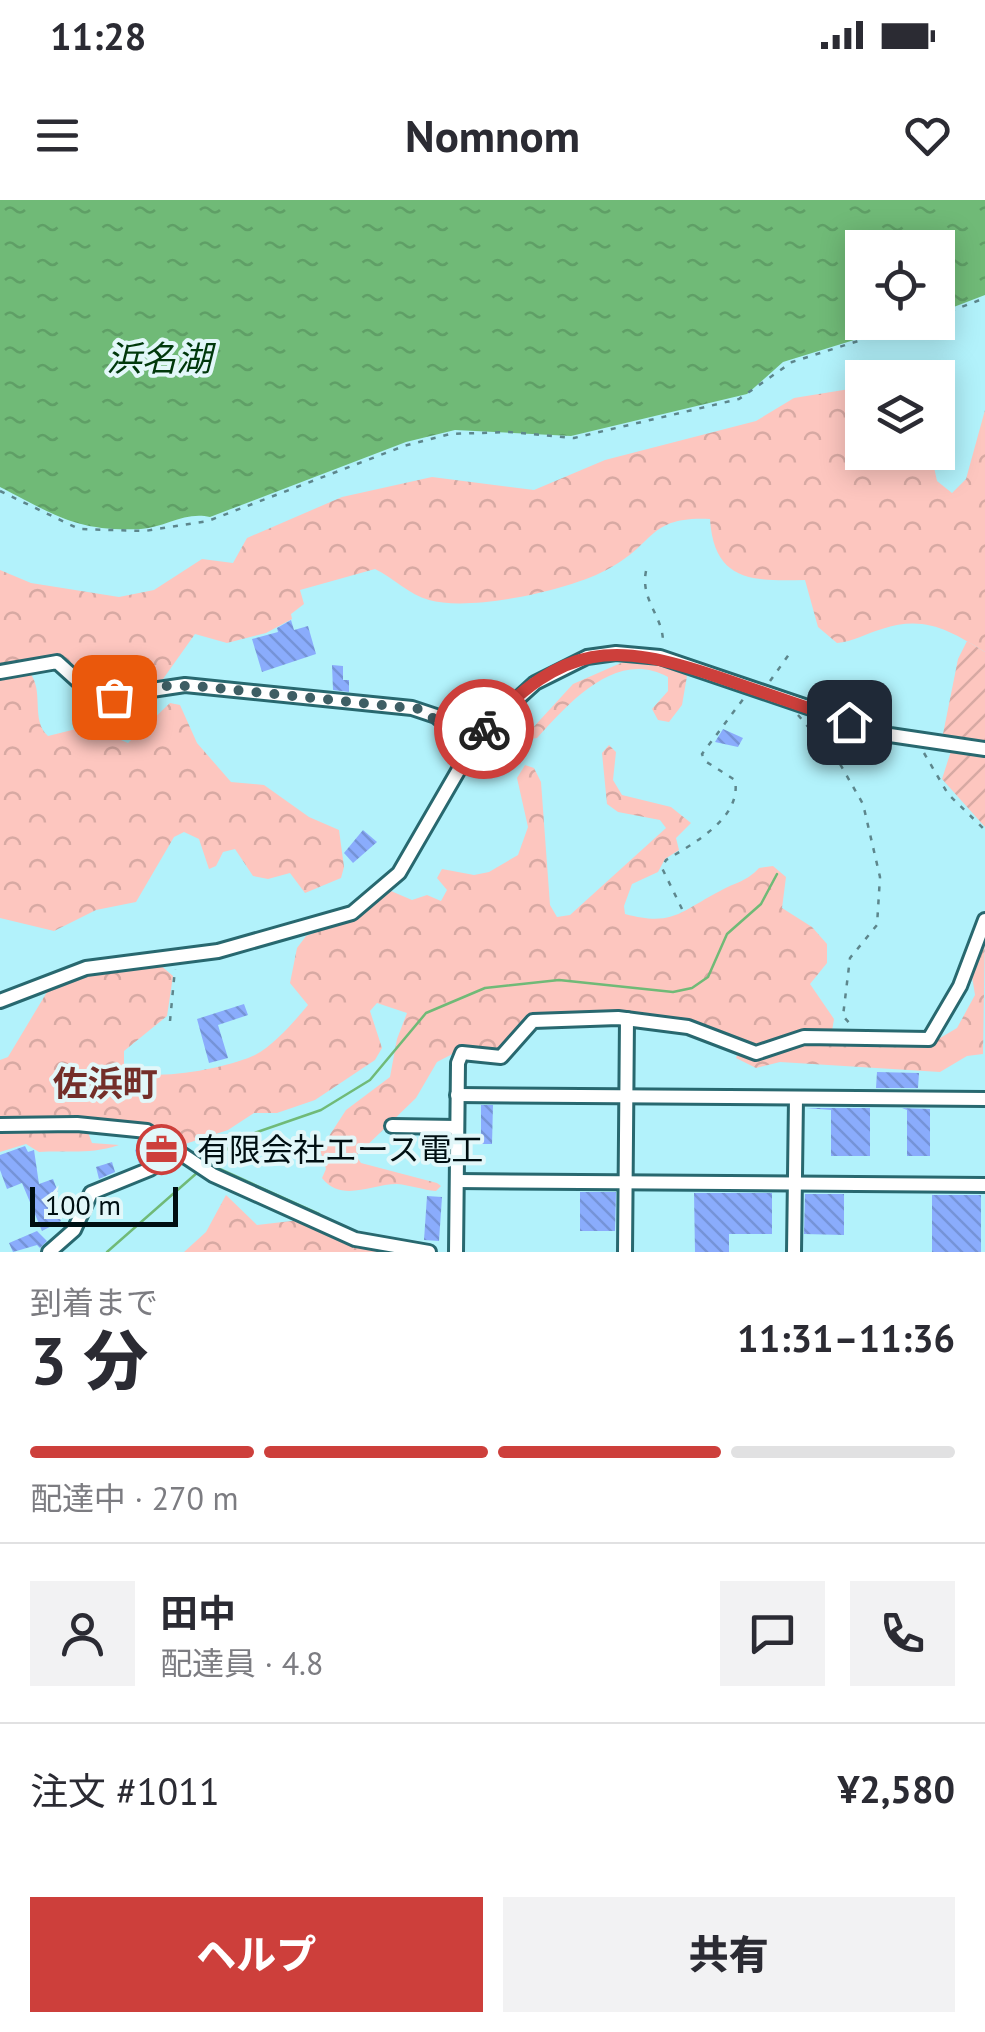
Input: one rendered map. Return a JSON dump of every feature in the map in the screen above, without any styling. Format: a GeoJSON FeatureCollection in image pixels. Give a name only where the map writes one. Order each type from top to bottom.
{"type":"FeatureCollection","features":[{"type":"Feature","properties":{"kind":"street"},"geometry":{"type":"LineString","coordinates":[[0,1001],[86,968],[174,958],[324,924],[366,905],[408,860],[471,745],[524,692],[560,668],[602,654],[660,657],[924,742],[985,749]]}},
{"type":"Feature","properties":{"kind":"street"},"geometry":{"type":"LineString","coordinates":[[0,672],[57,662],[90,690],[105,697],[185,685],[420,709],[471,745]]}},
{"type":"Feature","properties":{"kind":"street"},"geometry":{"type":"LineString","coordinates":[[456,1252],[457,1095],[462,1053],[501,1057],[533,1020],[627,1019],[698,1029],[756,1053],[804,1037],[930,1039],[960,986],[985,920]]}},
{"type":"Feature","properties":{"kind":"street"},"geometry":{"type":"LineString","coordinates":[[626,1252],[627,1019]]}},
{"type":"Feature","properties":{"kind":"street"},"geometry":{"type":"LineString","coordinates":[[457,1095],[985,1099]]}},
{"type":"Feature","properties":{"kind":"street"},"geometry":{"type":"LineString","coordinates":[[794,1252],[796,1098]]}},
{"type":"Feature","properties":{"kind":"street"},"geometry":{"type":"LineString","coordinates":[[0,1124],[126,1126],[148,1131],[212,1175],[355,1239],[428,1252]]}},
{"type":"Feature","properties":{"kind":"street"},"geometry":{"type":"LineString","coordinates":[[392,1126],[457,1126]]}},
{"type":"Feature","properties":{"kind":"street"},"geometry":{"type":"LineString","coordinates":[[49,1252],[74,1230],[91,1193],[150,1170],[177,1150]]}},
{"type":"Feature","properties":{"kind":"street"},"geometry":{"type":"LineString","coordinates":[[457,1180],[985,1184]]}},
{"type":"Feature","properties":{"kind":"path"},"geometry":{"type":"LineString","coordinates":[[955,309],[985,298]]}},
{"type":"Feature","properties":{"kind":"path"},"geometry":{"type":"LineString","coordinates":[[0,491],[79,529],[145,531],[183,521],[208,520],[385,452],[450,434],[509,432],[574,438],[739,399],[788,364],[862,340]]}},
{"type":"Feature","properties":{"kind":"path"},"geometry":{"type":"LineString","coordinates":[[646,571],[646,599],[663,627],[660,657]]}},
{"type":"Feature","properties":{"kind":"path"},"geometry":{"type":"LineString","coordinates":[[765,693],[790,654]]}},
{"type":"Feature","properties":{"kind":"path"},"geometry":{"type":"LineString","coordinates":[[682,909],[662,868],[666,860],[718,823],[732,805],[735,780],[705,761],[702,754],[748,687]]}},
{"type":"Feature","properties":{"kind":"path"},"geometry":{"type":"LineString","coordinates":[[798,704],[798,714],[840,764],[863,804],[880,877],[876,928],[848,962],[843,1016],[856,1027]]}},
{"type":"Feature","properties":{"kind":"path"},"geometry":{"type":"LineString","coordinates":[[924,742],[922,752],[945,789],[985,830]]}},
{"type":"Feature","properties":{"kind":"path"},"geometry":{"type":"LineString","coordinates":[[170,1021],[174,958]]}},
{"type":"Feature","properties":{"kind":"green space"},"geometry":{"type":"Polygon","coordinates":[[[845,390],[845,470],[935,470],[937,481],[952,493],[966,479],[985,410],[985,652],[948,631],[924,624],[897,625],[837,643],[818,627],[805,580],[769,580],[740,574],[719,556],[710,519],[690,519],[663,527],[625,559],[593,576],[521,597],[470,603],[429,600],[375,569],[300,590],[304,604],[291,614],[292,619],[266,633],[227,643],[195,634],[163,679],[122,692],[98,691],[70,665],[0,668],[0,570],[31,583],[119,597],[154,590],[202,559],[233,563],[247,538],[342,497],[432,477],[534,490],[605,460],[756,421],[794,398],[845,390]]]}},
{"type":"Feature","properties":{"kind":"green space"},"geometry":{"type":"Polygon","coordinates":[[[967,641],[985,652],[985,744],[942,739],[958,659],[967,641]]]}},
{"type":"Feature","properties":{"kind":"green space"},"geometry":{"type":"Polygon","coordinates":[[[630,659],[659,662],[687,676],[682,705],[669,722],[658,720],[652,709],[668,691],[668,677],[649,670],[630,670],[595,684],[537,738],[530,739],[529,732],[573,684],[630,659]]]}},
{"type":"Feature","properties":{"kind":"green space"},"geometry":{"type":"Polygon","coordinates":[[[29,672],[36,687],[40,722],[48,736],[88,726],[128,743],[170,703],[180,705],[197,743],[231,782],[264,785],[309,817],[339,830],[344,867],[341,878],[305,893],[290,873],[268,879],[253,876],[235,849],[223,852],[216,866],[209,869],[199,839],[184,832],[174,837],[136,902],[96,910],[54,931],[0,918],[0,676],[29,672]]]}},
{"type":"Feature","properties":{"kind":"green space"},"geometry":{"type":"Polygon","coordinates":[[[609,745],[616,752],[613,780],[622,795],[671,807],[691,823],[676,838],[679,850],[665,859],[658,872],[632,884],[625,914],[655,919],[676,915],[759,868],[773,866],[786,877],[782,908],[812,927],[827,944],[827,963],[810,984],[834,1019],[832,1031],[756,1049],[708,1028],[535,1017],[502,1050],[466,1047],[437,1062],[416,1098],[356,1156],[361,1163],[437,1183],[441,1186],[436,1191],[397,1184],[348,1191],[322,1178],[326,1169],[320,1150],[346,1110],[390,1077],[407,1013],[377,1003],[370,1011],[382,1048],[375,1060],[315,1100],[277,1113],[254,1113],[228,1130],[185,1144],[0,1121],[0,1060],[8,1057],[50,987],[87,973],[159,964],[173,976],[167,1016],[124,1051],[124,1066],[134,1072],[188,1072],[227,1065],[262,1051],[308,1005],[290,983],[297,948],[306,936],[355,917],[391,891],[412,900],[427,895],[441,901],[447,890],[437,878],[442,869],[474,875],[489,872],[518,855],[528,827],[517,778],[525,765],[534,768],[541,782],[550,905],[557,917],[570,915],[666,828],[660,820],[618,812],[607,804],[602,753],[609,745]]]}},
{"type":"Feature","properties":{"kind":"green space"},"geometry":{"type":"Polygon","coordinates":[[[951,751],[985,754],[985,827],[942,779],[951,751]]]}},
{"type":"Feature","properties":{"kind":"green space"},"geometry":{"type":"Polygon","coordinates":[[[985,931],[983,1054],[967,1056],[940,1072],[780,1062],[756,1068],[736,1058],[738,1053],[795,1043],[935,1041],[957,1028],[975,995],[971,970],[985,931]]]}},
{"type":"Feature","properties":{"kind":"green space"},"geometry":{"type":"Polygon","coordinates":[[[0,1128],[87,1130],[92,1143],[119,1145],[88,1151],[39,1152],[26,1144],[0,1152],[0,1128]]]}},
{"type":"Feature","properties":{"kind":"green space"},"geometry":{"type":"Polygon","coordinates":[[[226,1195],[257,1225],[300,1220],[396,1252],[184,1252],[206,1232],[226,1195]]]}},
{"type":"Feature","properties":{"kind":"water","name":"浜名湖"},"geometry":{"type":"Polygon","coordinates":[[[0,200],[985,200],[985,295],[955,306],[955,230],[845,230],[845,340],[854,340],[783,362],[747,394],[571,436],[455,430],[406,442],[210,517],[192,516],[150,528],[100,528],[67,520],[0,487],[0,200]]]}},
{"type":"Feature","properties":{"kind":"building"},"geometry":{"type":"Polygon","coordinates":[[[291,620],[294,630],[308,626],[316,654],[262,672],[252,639],[278,632],[277,628],[291,620]]]}},
{"type":"Feature","properties":{"kind":"building"},"geometry":{"type":"Polygon","coordinates":[[[332,665],[343,666],[343,680],[349,680],[349,692],[333,690],[332,665]]]}},
{"type":"Feature","properties":{"kind":"building"},"geometry":{"type":"Polygon","coordinates":[[[723,729],[743,738],[738,747],[715,742],[723,729]]]}},
{"type":"Feature","properties":{"kind":"building"},"geometry":{"type":"Polygon","coordinates":[[[363,830],[377,842],[353,863],[344,853],[363,830]]]}},
{"type":"Feature","properties":{"kind":"building"},"geometry":{"type":"Polygon","coordinates":[[[244,1004],[248,1015],[218,1025],[228,1058],[209,1063],[197,1019],[244,1004]]]}},
{"type":"Feature","properties":{"kind":"building"},"geometry":{"type":"Polygon","coordinates":[[[877,1072],[919,1073],[918,1088],[876,1088],[877,1072]]]}},
{"type":"Feature","properties":{"kind":"building"},"geometry":{"type":"Polygon","coordinates":[[[481,1105],[493,1105],[492,1144],[481,1144],[481,1105]]]}},
{"type":"Feature","properties":{"kind":"building"},"geometry":{"type":"Polygon","coordinates":[[[806,1108],[870,1108],[870,1156],[831,1156],[831,1110],[806,1108]]]}},
{"type":"Feature","properties":{"kind":"building"},"geometry":{"type":"Polygon","coordinates":[[[902,1108],[930,1109],[930,1156],[907,1156],[907,1110],[902,1108]]]}},
{"type":"Feature","properties":{"kind":"building"},"geometry":{"type":"Polygon","coordinates":[[[25,1146],[28,1152],[34,1150],[39,1184],[53,1179],[58,1192],[53,1194],[63,1212],[58,1215],[61,1221],[42,1231],[22,1183],[7,1189],[0,1170],[0,1155],[25,1146]]]}},
{"type":"Feature","properties":{"kind":"building"},"geometry":{"type":"Polygon","coordinates":[[[151,1146],[159,1151],[139,1163],[135,1150],[151,1146]]]}},
{"type":"Feature","properties":{"kind":"building"},"geometry":{"type":"Polygon","coordinates":[[[112,1162],[115,1172],[99,1179],[96,1167],[112,1162]]]}},
{"type":"Feature","properties":{"kind":"building"},"geometry":{"type":"Polygon","coordinates":[[[580,1192],[616,1192],[615,1231],[580,1231],[580,1192]]]}},
{"type":"Feature","properties":{"kind":"building"},"geometry":{"type":"Polygon","coordinates":[[[694,1193],[772,1193],[772,1234],[729,1234],[729,1252],[695,1252],[694,1193]]]}},
{"type":"Feature","properties":{"kind":"building"},"geometry":{"type":"Polygon","coordinates":[[[805,1194],[844,1194],[844,1235],[804,1234],[805,1194]]]}},
{"type":"Feature","properties":{"kind":"building"},"geometry":{"type":"Polygon","coordinates":[[[932,1195],[981,1195],[981,1252],[932,1252],[932,1195]]]}},
{"type":"Feature","properties":{"kind":"building"},"geometry":{"type":"Polygon","coordinates":[[[427,1196],[442,1197],[439,1241],[424,1240],[427,1196]]]}},
{"type":"Feature","properties":{"kind":"building"},"geometry":{"type":"Polygon","coordinates":[[[37,1231],[47,1241],[40,1248],[37,1245],[13,1252],[9,1243],[37,1231]]]}},
{"type":"Feature","properties":{"kind":"waterway"},"geometry":{"type":"LineString","coordinates":[[208,1164],[243,1137],[321,1110],[370,1080],[426,1013],[485,988],[559,980],[673,992],[692,988],[708,977],[727,934],[761,904],[777,874]]}},
{"type":"Feature","properties":{"kind":"waterway"},"geometry":{"type":"LineString","coordinates":[[211,1165],[319,1214]]}},
{"type":"Feature","properties":{"kind":"waterway"},"geometry":{"type":"LineString","coordinates":[[107,1252],[198,1172]]}},
{"type":"Feature","properties":{"kind":"way so far"},"geometry":{"type":"LineString","coordinates":[[114,697],[162,686],[196,686],[420,709],[436,716],[471,745],[484,729]]}},
{"type":"Feature","properties":{"kind":"place","name":"有限会社エース電工"},"geometry":{"type":"Point","coordinates":[162,1150]}},
{"type":"Feature","properties":{"kind":"district","name":"佐浜町"},"geometry":{"type":"Point","coordinates":[105,1084]}},
{"type":"Feature","properties":{"kind":"route"},"geometry":{"type":"LineString","coordinates":[[484,729],[547,674],[587,657],[616,653],[660,657],[849,722]]}}]}
